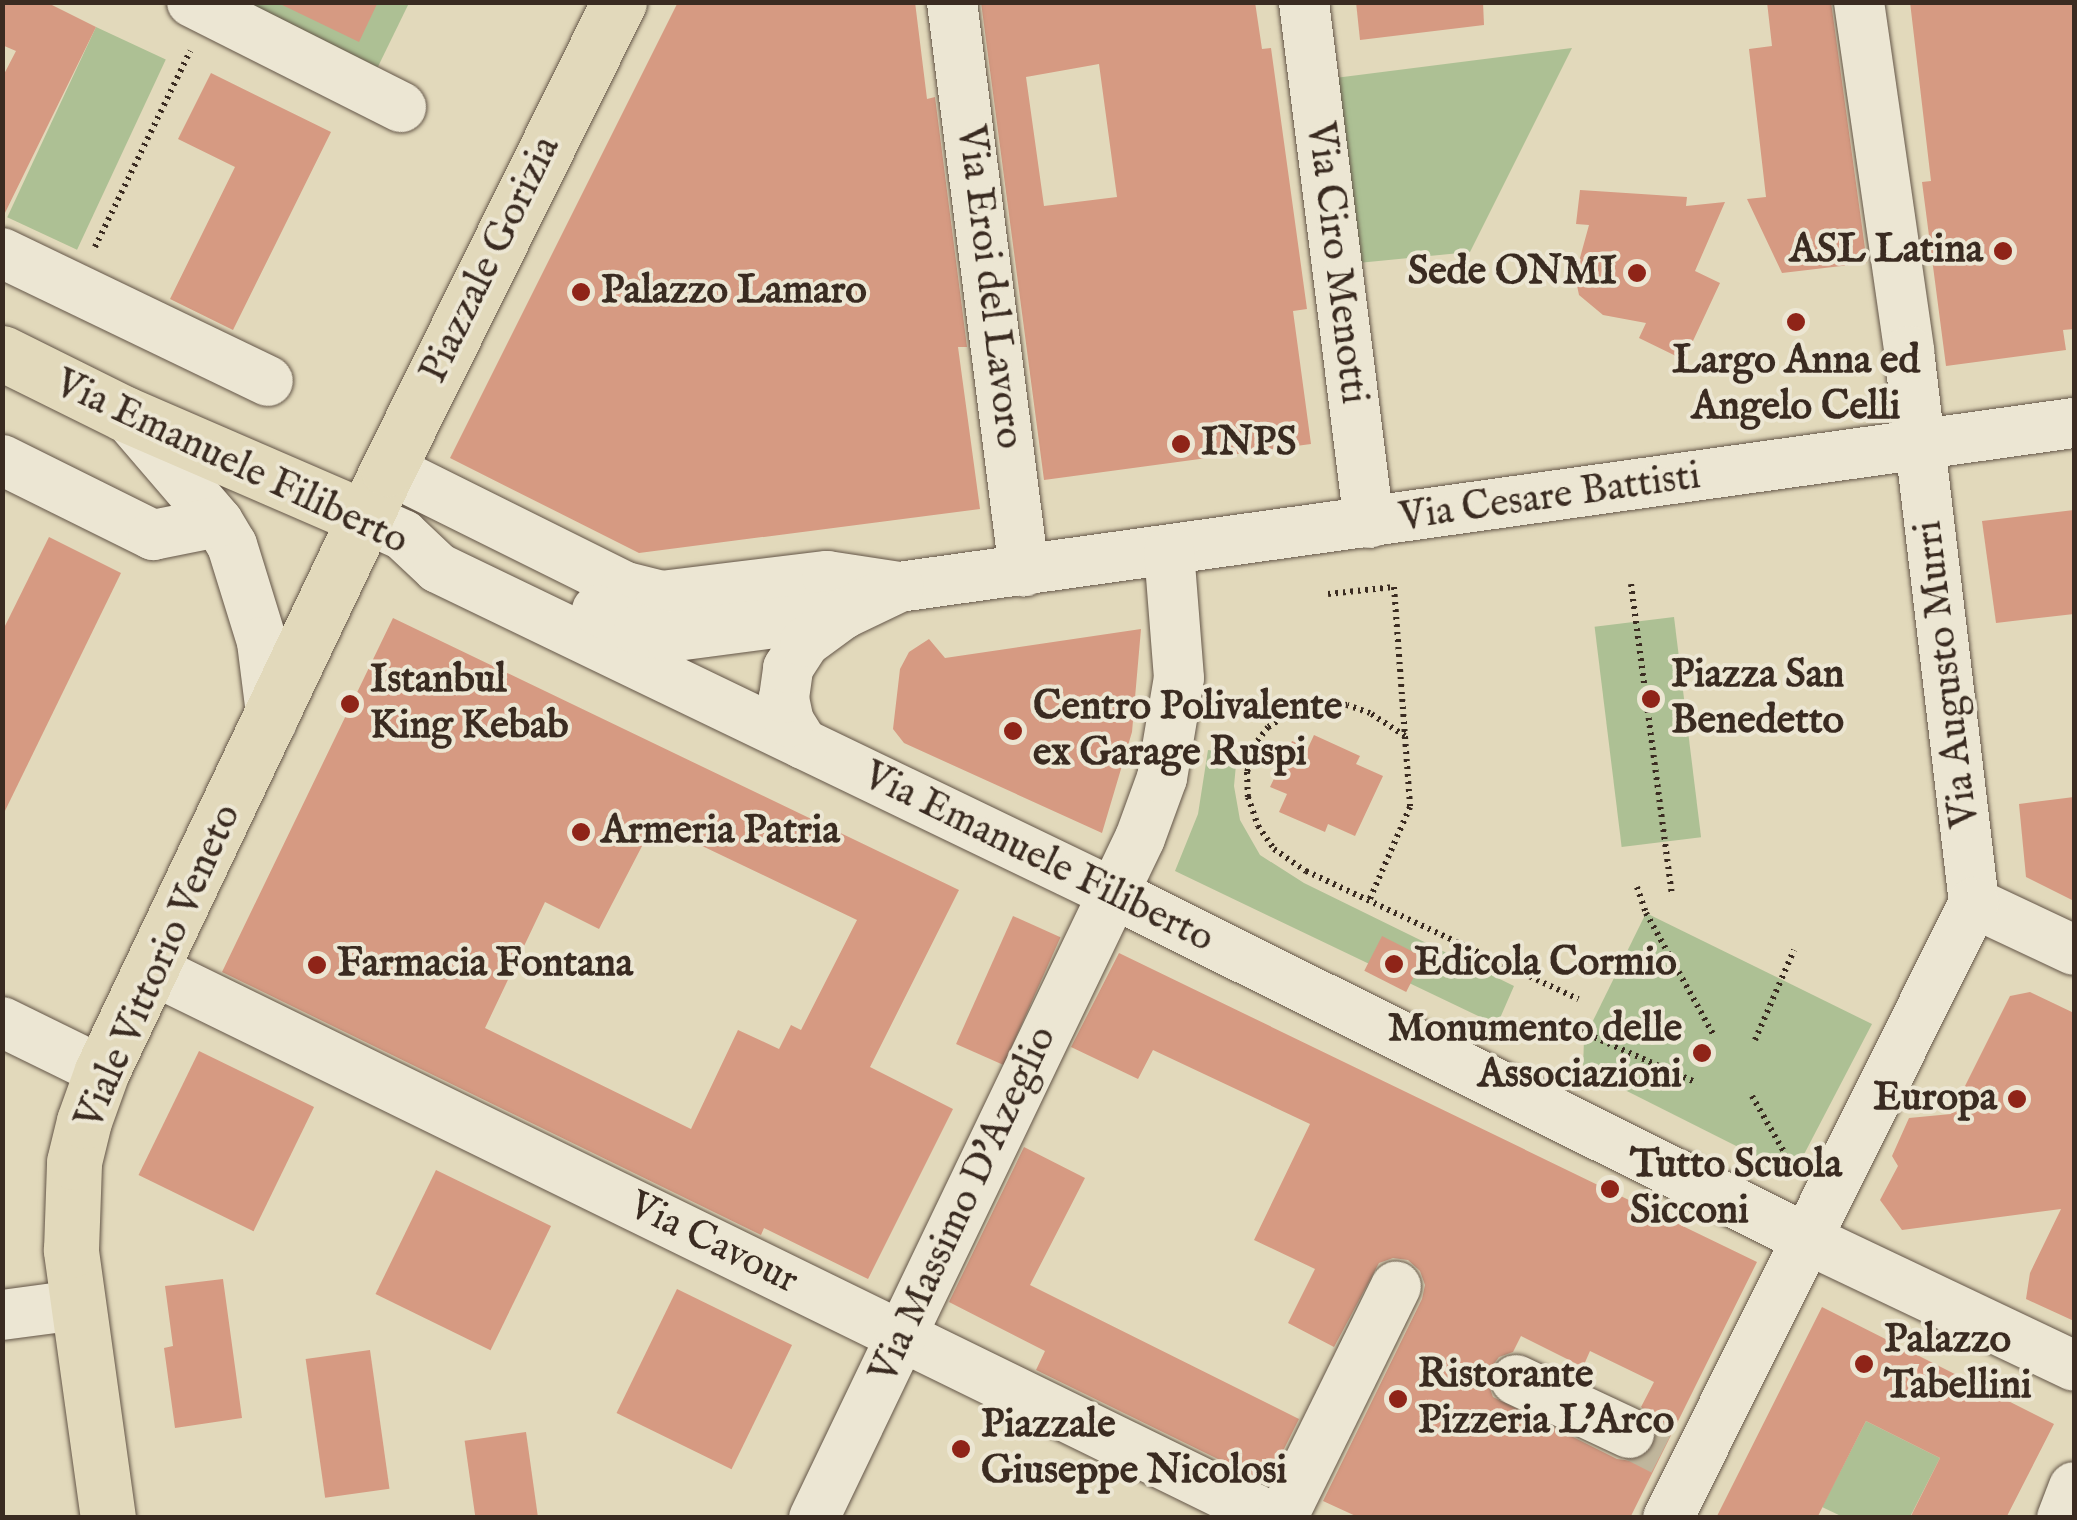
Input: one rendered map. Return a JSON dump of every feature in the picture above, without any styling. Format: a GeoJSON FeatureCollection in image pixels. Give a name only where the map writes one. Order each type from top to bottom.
{"type":"FeatureCollection","features":[{"type":"Feature","properties":{"kind":"main road","name":"Piazzale Gorizia"},"geometry":{"type":"LineString","coordinates":[[384,526],[388,469],[619,2]]}},
{"type":"Feature","properties":{"kind":"main road","name":"Via Emanuele Filiberto"},"geometry":{"type":"LineString","coordinates":[[2,353],[125,414],[384,526]]}},
{"type":"Feature","properties":{"kind":"main road","name":"Viale Vittorio Veneto"},"geometry":{"type":"LineString","coordinates":[[108,1518],[71,1250],[74,1162],[102,1072],[272,722],[384,526]]}},
{"type":"Feature","properties":{"kind":"street","name":"Via Eroi del Lavoro"},"geometry":{"type":"LineString","coordinates":[[952,2],[1024,572]]}},
{"type":"Feature","properties":{"kind":"street","name":"Via Ciro Menotti"},"geometry":{"type":"LineString","coordinates":[[1304,2],[1368,523]]}},
{"type":"Feature","properties":{"kind":"street","name":"Via Augusto Murri"},"geometry":{"type":"LineString","coordinates":[[1859,2],[1921,445],[1974,902]]}},
{"type":"Feature","properties":{"kind":"street"},"geometry":{"type":"LineString","coordinates":[[201,7],[402,108]]}},
{"type":"Feature","properties":{"kind":"street"},"geometry":{"type":"LineString","coordinates":[[2,253],[268,381]]}},
{"type":"Feature","properties":{"kind":"street"},"geometry":{"type":"LineString","coordinates":[[125,414],[218,522],[241,567],[262,642],[272,722]]}},
{"type":"Feature","properties":{"kind":"street","name":"Via Cesare Battisti"},"geometry":{"type":"LineString","coordinates":[[899,587],[2074,424]]}},
{"type":"Feature","properties":{"kind":"street","name":"Via Emanuele Filiberto"},"geometry":{"type":"LineString","coordinates":[[2,460],[154,534],[218,522]]}},
{"type":"Feature","properties":{"kind":"street"},"geometry":{"type":"LineString","coordinates":[[388,469],[642,594],[661,596],[827,576],[899,587]]}},
{"type":"Feature","properties":{"kind":"street"},"geometry":{"type":"LineString","coordinates":[[384,526],[452,542],[654,635],[669,637],[843,614]]}},
{"type":"Feature","properties":{"kind":"street","name":"Via Emanuele Filiberto"},"geometry":{"type":"LineString","coordinates":[[384,526],[438,568],[1114,893],[1809,1240],[2074,1366]]}},
{"type":"Feature","properties":{"kind":"street","name":"Via Massimo D'Azeglio"},"geometry":{"type":"LineString","coordinates":[[814,1518],[1114,893],[1162,778],[1178,678],[1169,551]]}},
{"type":"Feature","properties":{"kind":"street"},"geometry":{"type":"LineString","coordinates":[[803,744],[790,722],[784,698],[788,668],[805,642],[843,614],[899,587]]}},
{"type":"Feature","properties":{"kind":"street"},"geometry":{"type":"LineString","coordinates":[[1668,1518],[1662,1450],[1809,1240],[1974,902],[2074,950]]}},
{"type":"Feature","properties":{"kind":"street","name":"Via Cavour"},"geometry":{"type":"LineString","coordinates":[[153,970],[1273,1518]]}},
{"type":"Feature","properties":{"kind":"street"},"geometry":{"type":"LineString","coordinates":[[2,1022],[102,1072]]}},
{"type":"Feature","properties":{"kind":"street"},"geometry":{"type":"LineString","coordinates":[[1282,1518],[1396,1286]]}},
{"type":"Feature","properties":{"kind":"street"},"geometry":{"type":"LineString","coordinates":[[2,1315],[78,1304]]}},
{"type":"Feature","properties":{"kind":"street"},"geometry":{"type":"LineString","coordinates":[[1516,1380],[1662,1450]]}},
{"type":"Feature","properties":{"kind":"street"},"geometry":{"type":"LineString","coordinates":[[2062,1518],[2074,1486]]}},
{"type":"Feature","properties":{"kind":"path"},"geometry":{"type":"LineString","coordinates":[[90,256],[201,7]]}},
{"type":"Feature","properties":{"kind":"path"},"geometry":{"type":"LineString","coordinates":[[2,56],[2,64]]}},
{"type":"Feature","properties":{"kind":"path"},"geometry":{"type":"LineString","coordinates":[[1631,584],[1672,894]]}},
{"type":"Feature","properties":{"kind":"path"},"geometry":{"type":"LineString","coordinates":[[1328,594],[1394,586],[1410,806],[1368,901]]}},
{"type":"Feature","properties":{"kind":"path"},"geometry":{"type":"LineString","coordinates":[[1406,736],[1370,713],[1318,703],[1295,709],[1268,727],[1253,747],[1247,772],[1248,797],[1258,826],[1274,849],[1368,901],[1578,998]]}},
{"type":"Feature","properties":{"kind":"path"},"geometry":{"type":"LineString","coordinates":[[1637,887],[1646,913],[1713,1034]]}},
{"type":"Feature","properties":{"kind":"path"},"geometry":{"type":"LineString","coordinates":[[1755,1040],[1794,950]]}},
{"type":"Feature","properties":{"kind":"path"},"geometry":{"type":"LineString","coordinates":[[1567,1025],[1697,1083]]}},
{"type":"Feature","properties":{"kind":"path"},"geometry":{"type":"LineString","coordinates":[[1752,1096],[1791,1166]]}},
{"type":"Feature","properties":{"kind":"green space"},"geometry":{"type":"Polygon","coordinates":[[[226,2],[409,3],[371,81],[226,2]]]}},
{"type":"Feature","properties":{"kind":"green space"},"geometry":{"type":"Polygon","coordinates":[[[96,27],[166,60],[77,250],[7,217],[96,27]]]}},
{"type":"Feature","properties":{"kind":"green space"},"geometry":{"type":"Polygon","coordinates":[[[1572,48],[1470,252],[1358,263],[1335,78],[1572,48]]]}},
{"type":"Feature","properties":{"kind":"green space"},"geometry":{"type":"Polygon","coordinates":[[[1674,617],[1701,837],[1622,847],[1595,627],[1674,617]]]}},
{"type":"Feature","properties":{"kind":"green space"},"geometry":{"type":"Polygon","coordinates":[[[1208,750],[1237,754],[1234,786],[1240,820],[1260,855],[1304,883],[1514,986],[1497,1025],[1175,871],[1198,814],[1208,750]]]}},
{"type":"Feature","properties":{"kind":"green space"},"geometry":{"type":"Polygon","coordinates":[[[1646,913],[1872,1024],[1800,1162],[1778,1167],[1583,1069],[1584,1039],[1646,913]]]}},
{"type":"Feature","properties":{"kind":"green space"},"geometry":{"type":"Polygon","coordinates":[[[1866,1421],[1940,1458],[1910,1517],[1843,1517],[1822,1507],[1866,1421]]]}},
{"type":"Feature","properties":{"kind":"building"},"geometry":{"type":"Polygon","coordinates":[[[2,2],[46,2],[96,27],[2,219],[2,78],[16,51],[2,45],[2,2]]]}},
{"type":"Feature","properties":{"kind":"building"},"geometry":{"type":"Polygon","coordinates":[[[276,2],[378,2],[359,42],[276,2]]]}},
{"type":"Feature","properties":{"kind":"building"},"geometry":{"type":"Polygon","coordinates":[[[678,2],[915,2],[927,99],[935,97],[967,347],[958,347],[980,509],[639,553],[450,458],[678,2]]]}},
{"type":"Feature","properties":{"kind":"building"},"geometry":{"type":"Polygon","coordinates":[[[981,2],[1255,2],[1262,49],[1271,48],[1307,309],[1293,311],[1311,444],[1044,480],[981,2]],[[1099,64],[1026,77],[1044,206],[1117,197],[1099,64]]]}},
{"type":"Feature","properties":{"kind":"building"},"geometry":{"type":"Polygon","coordinates":[[[1356,2],[1483,2],[1484,25],[1360,40],[1356,2]]]}},
{"type":"Feature","properties":{"kind":"building"},"geometry":{"type":"Polygon","coordinates":[[[1767,2],[1831,2],[1867,263],[1782,273],[1747,199],[1766,197],[1749,49],[1772,46],[1767,2]]]}},
{"type":"Feature","properties":{"kind":"building"},"geometry":{"type":"Polygon","coordinates":[[[1910,2],[2074,2],[2074,329],[2063,330],[2066,350],[1946,366],[1922,182],[1931,181],[1910,2]]]}},
{"type":"Feature","properties":{"kind":"building"},"geometry":{"type":"Polygon","coordinates":[[[211,73],[331,132],[233,330],[170,299],[235,167],[178,139],[211,73]]]}},
{"type":"Feature","properties":{"kind":"building","name":"Sede ONMI"},"geometry":{"type":"Polygon","coordinates":[[[1580,190],[1687,197],[1686,206],[1725,202],[1695,271],[1720,283],[1692,343],[1687,341],[1678,357],[1639,338],[1646,323],[1603,315],[1579,295],[1575,276],[1589,225],[1576,224],[1580,190]]]}},
{"type":"Feature","properties":{"kind":"building"},"geometry":{"type":"Polygon","coordinates":[[[2074,510],[2074,614],[1996,623],[1982,521],[2074,510]]]}},
{"type":"Feature","properties":{"kind":"building"},"geometry":{"type":"Polygon","coordinates":[[[49,537],[121,573],[2,817],[2,632],[49,537]]]}},
{"type":"Feature","properties":{"kind":"building"},"geometry":{"type":"Polygon","coordinates":[[[393,618],[959,890],[870,1067],[953,1109],[868,1279],[764,1228],[761,1235],[222,972],[393,618]],[[654,823],[599,929],[545,902],[485,1028],[691,1129],[738,1030],[779,1049],[791,1025],[801,1030],[857,920],[654,823]]]}},
{"type":"Feature","properties":{"kind":"building","name":"Centro Polivalente ex Garage Ruspi"},"geometry":{"type":"Polygon","coordinates":[[[1141,629],[1132,732],[1102,833],[904,743],[893,729],[900,669],[909,652],[929,639],[945,658],[1141,629]]]}},
{"type":"Feature","properties":{"kind":"building"},"geometry":{"type":"Polygon","coordinates":[[[1314,735],[1360,756],[1356,764],[1383,776],[1355,836],[1328,824],[1325,832],[1279,812],[1287,794],[1270,787],[1292,741],[1308,748],[1314,735]]]}},
{"type":"Feature","properties":{"kind":"building"},"geometry":{"type":"Polygon","coordinates":[[[2074,797],[2074,901],[2026,877],[2019,804],[2074,797]]]}},
{"type":"Feature","properties":{"kind":"building"},"geometry":{"type":"Polygon","coordinates":[[[1013,916],[1061,937],[1004,1065],[956,1044],[1013,916]]]}},
{"type":"Feature","properties":{"kind":"building","name":"Edicola Cormio"},"geometry":{"type":"Polygon","coordinates":[[[1382,936],[1424,957],[1406,992],[1364,971],[1382,936]]]}},
{"type":"Feature","properties":{"kind":"building"},"geometry":{"type":"Polygon","coordinates":[[[1119,953],[1757,1262],[1630,1518],[1360,1518],[1323,1501],[1422,1299],[1425,1285],[1420,1271],[1408,1260],[1393,1258],[1379,1263],[1334,1347],[1288,1323],[1315,1269],[1254,1240],[1310,1124],[1153,1050],[1138,1079],[1071,1047],[1119,953]],[[1521,1336],[1513,1352],[1499,1357],[1490,1369],[1488,1383],[1493,1397],[1617,1459],[1632,1461],[1646,1456],[1655,1444],[1657,1430],[1652,1416],[1641,1407],[1654,1382],[1590,1351],[1583,1367],[1521,1336]]]}},
{"type":"Feature","properties":{"kind":"building","name":"Europa"},"geometry":{"type":"Polygon","coordinates":[[[2030,992],[2074,1013],[2074,1321],[2026,1299],[2030,1273],[2061,1209],[1902,1230],[1880,1200],[1898,1166],[1892,1156],[1909,1118],[1951,1114],[2010,996],[2030,992]]]}},
{"type":"Feature","properties":{"kind":"building"},"geometry":{"type":"Polygon","coordinates":[[[199,1051],[314,1107],[254,1231],[139,1175],[199,1051]]]}},
{"type":"Feature","properties":{"kind":"building"},"geometry":{"type":"Polygon","coordinates":[[[1024,1147],[1085,1178],[1030,1285],[1299,1419],[1267,1483],[1036,1370],[1045,1351],[949,1302],[1024,1147]]]}},
{"type":"Feature","properties":{"kind":"building"},"geometry":{"type":"Polygon","coordinates":[[[436,1170],[551,1226],[491,1350],[376,1294],[436,1170]]]}},
{"type":"Feature","properties":{"kind":"building"},"geometry":{"type":"Polygon","coordinates":[[[223,1279],[242,1418],[175,1428],[164,1348],[173,1346],[165,1286],[223,1279]]]}},
{"type":"Feature","properties":{"kind":"building"},"geometry":{"type":"Polygon","coordinates":[[[677,1289],[792,1345],[732,1469],[617,1413],[677,1289]]]}},
{"type":"Feature","properties":{"kind":"building","name":"Palazzo Tabellini"},"geometry":{"type":"Polygon","coordinates":[[[1822,1307],[2054,1424],[2006,1518],[1910,1518],[1940,1458],[1866,1421],[1817,1518],[1716,1518],[1822,1307]]]}},
{"type":"Feature","properties":{"kind":"building"},"geometry":{"type":"Polygon","coordinates":[[[370,1350],[389,1489],[325,1498],[306,1359],[370,1350]]]}},
{"type":"Feature","properties":{"kind":"building"},"geometry":{"type":"Polygon","coordinates":[[[526,1432],[538,1518],[475,1518],[465,1441],[526,1432]]]}},
{"type":"Feature","properties":{"kind":"tunnel"},"geometry":{"type":"LineString","coordinates":[[1629,1433],[1663,1450]]}},
{"type":"Feature","properties":{"kind":"place","name":"ASL Latina"},"geometry":{"type":"Point","coordinates":[2003,251]}},
{"type":"Feature","properties":{"kind":"place","name":"Sede ONMI"},"geometry":{"type":"Point","coordinates":[1637,273]}},
{"type":"Feature","properties":{"kind":"place","name":"Palazzo Lamaro"},"geometry":{"type":"Point","coordinates":[581,292]}},
{"type":"Feature","properties":{"kind":"place","name":"Largo Anna ed Angelo Celli"},"geometry":{"type":"Point","coordinates":[1796,322]}},
{"type":"Feature","properties":{"kind":"place","name":"INPS"},"geometry":{"type":"Point","coordinates":[1181,444]}},
{"type":"Feature","properties":{"kind":"place","name":"Piazza San Benedetto"},"geometry":{"type":"Point","coordinates":[1651,699]}},
{"type":"Feature","properties":{"kind":"place","name":"Istanbul King Kebab"},"geometry":{"type":"Point","coordinates":[350,704]}},
{"type":"Feature","properties":{"kind":"place","name":"Centro Polivalente ex Garage Ruspi"},"geometry":{"type":"Point","coordinates":[1013,731]}},
{"type":"Feature","properties":{"kind":"place","name":"Armeria Patria"},"geometry":{"type":"Point","coordinates":[581,832]}},
{"type":"Feature","properties":{"kind":"place","name":"Edicola Cormio"},"geometry":{"type":"Point","coordinates":[1394,964]}},
{"type":"Feature","properties":{"kind":"place","name":"Farmacia Fontana"},"geometry":{"type":"Point","coordinates":[317,965]}},
{"type":"Feature","properties":{"kind":"place","name":"Monumento delle Associazioni"},"geometry":{"type":"Point","coordinates":[1702,1053]}},
{"type":"Feature","properties":{"kind":"place","name":"Europa"},"geometry":{"type":"Point","coordinates":[2017,1099]}},
{"type":"Feature","properties":{"kind":"place","name":"Tutto Scuola Sicconi"},"geometry":{"type":"Point","coordinates":[1610,1189]}},
{"type":"Feature","properties":{"kind":"place","name":"Palazzo Tabellini"},"geometry":{"type":"Point","coordinates":[1864,1364]}},
{"type":"Feature","properties":{"kind":"place","name":"Ristorante Pizzeria L'Arco"},"geometry":{"type":"Point","coordinates":[1398,1399]}},
{"type":"Feature","properties":{"kind":"place","name":"Piazzale Giuseppe Nicolosi"},"geometry":{"type":"Point","coordinates":[961,1449]}}]}
